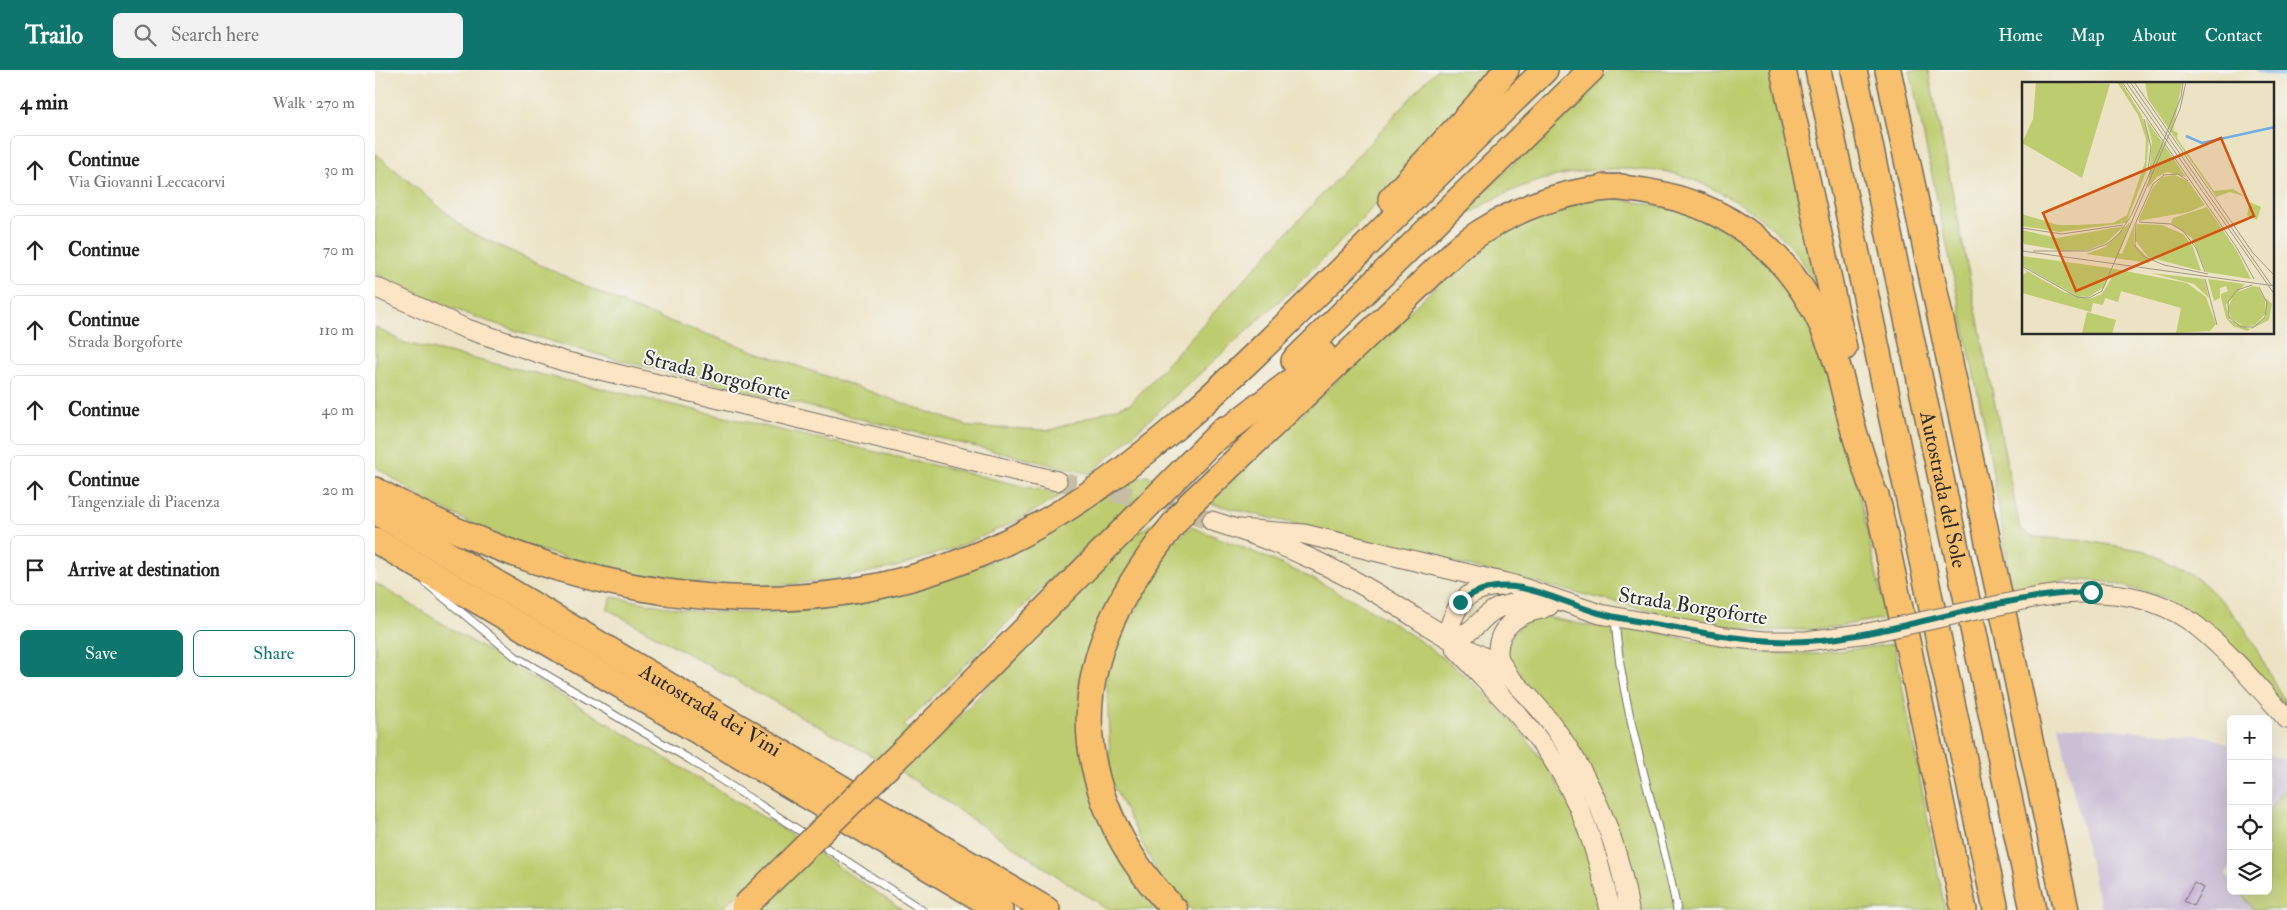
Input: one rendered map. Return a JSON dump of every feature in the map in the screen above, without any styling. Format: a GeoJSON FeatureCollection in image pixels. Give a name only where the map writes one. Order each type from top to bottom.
{"type":"FeatureCollection","features":[{"type":"Feature","properties":{"kind":"highway"},"geometry":{"type":"LineString","coordinates":[[1183,420],[1238,353],[1372,219],[1477,106],[1506,70]]}},
{"type":"Feature","properties":{"kind":"highway"},"geometry":{"type":"LineString","coordinates":[[375,490],[415,512],[502,550],[589,578],[640,590],[738,599],[794,598],[835,594],[931,572],[981,554],[1063,511],[1139,457],[1261,350],[1545,70]]}},
{"type":"Feature","properties":{"kind":"highway"},"geometry":{"type":"LineString","coordinates":[[742,908],[930,725],[1213,441],[1591,70]]}},
{"type":"Feature","properties":{"kind":"highway"},"geometry":{"type":"LineString","coordinates":[[1783,70],[1880,510],[1964,910]]}},
{"type":"Feature","properties":{"kind":"highway","name":"Autostrada del Sole"},"geometry":{"type":"LineString","coordinates":[[1818,70],[1996,910]]}},
{"type":"Feature","properties":{"kind":"highway","name":"Autostrada del Sole"},"geometry":{"type":"LineString","coordinates":[[1853,70],[2033,910]]}},
{"type":"Feature","properties":{"kind":"highway"},"geometry":{"type":"LineString","coordinates":[[1888,70],[2066,910]]}},
{"type":"Feature","properties":{"kind":"highway"},"geometry":{"type":"LineString","coordinates":[[1213,441],[1302,373],[1426,262],[1480,221],[1511,204],[1553,190],[1591,186],[1622,187],[1664,194],[1717,214],[1751,234],[1779,259],[1807,295],[1831,347],[1852,424],[1880,510]]}},
{"type":"Feature","properties":{"kind":"highway"},"geometry":{"type":"LineString","coordinates":[[1175,910],[1142,871],[1122,842],[1102,794],[1091,744],[1089,719],[1095,669],[1112,621],[1137,575],[1170,528],[1190,504],[1462,245],[1485,228],[1533,203],[1577,191],[1622,187]]}},
{"type":"Feature","properties":{"kind":"highway","name":"Autostrada dei Vini"},"geometry":{"type":"LineString","coordinates":[[375,510],[1047,910]]}},
{"type":"Feature","properties":{"kind":"highway","name":"Autostrada dei Vini"},"geometry":{"type":"LineString","coordinates":[[375,541],[1000,910]]}},
{"type":"Feature","properties":{"kind":"main road","name":"Strada Borgoforte"},"geometry":{"type":"LineString","coordinates":[[375,287],[464,328],[563,361],[1057,481]]}},
{"type":"Feature","properties":{"kind":"main road"},"geometry":{"type":"LineString","coordinates":[[1212,520],[1295,550],[1336,569],[1371,588],[1446,637],[1493,663],[1551,723],[1583,771],[1618,861],[1629,910]]}},
{"type":"Feature","properties":{"kind":"main road","name":"Strada Borgoforte"},"geometry":{"type":"LineString","coordinates":[[1239,529],[1304,534],[1514,585],[1607,615],[1726,637],[1765,642],[1806,641],[1868,633],[2067,592],[2116,594],[2165,608],[2185,618],[2202,631],[2287,719]]}},
{"type":"Feature","properties":{"kind":"main road"},"geometry":{"type":"LineString","coordinates":[[1446,637],[1455,610],[1460,602],[1469,595],[1490,586],[1514,585]]}},
{"type":"Feature","properties":{"kind":"main road"},"geometry":{"type":"LineString","coordinates":[[1446,637],[1469,633],[1494,610],[1517,603],[1529,603],[1576,611],[1533,610],[1519,616],[1508,625],[1503,633],[1498,653],[1511,681]]}},
{"type":"Feature","properties":{"kind":"main road"},"geometry":{"type":"LineString","coordinates":[[1446,637],[1533,733],[1567,783],[1599,865],[1610,910]]}},
{"type":"Feature","properties":{"kind":"lane"},"geometry":{"type":"LineString","coordinates":[[375,541],[412,572]]}},
{"type":"Feature","properties":{"kind":"lane"},"geometry":{"type":"LineString","coordinates":[[419,578],[516,657],[689,759],[922,910]]}},
{"type":"Feature","properties":{"kind":"lane"},"geometry":{"type":"LineString","coordinates":[[1607,615],[1677,910]]}},
{"type":"Feature","properties":{"kind":"shaded area"},"geometry":{"type":"Polygon","coordinates":[[[2058,725],[2205,736],[2227,743],[2227,895],[2242,895],[2254,910],[2101,910],[2058,725]]]}},
{"type":"Feature","properties":{"kind":"shaded area"},"geometry":{"type":"Polygon","coordinates":[[[2272,756],[2287,760],[2287,786],[2272,808],[2272,756]]]}},
{"type":"Feature","properties":{"kind":"green space"},"geometry":{"type":"Polygon","coordinates":[[[1436,70],[1492,70],[1358,224],[1299,283],[1090,474],[592,353],[502,326],[458,310],[415,293],[375,273],[375,153],[468,231],[635,309],[971,427],[1051,430],[1131,403],[1436,70]]]}},
{"type":"Feature","properties":{"kind":"green space"},"geometry":{"type":"Polygon","coordinates":[[[1609,70],[1774,70],[1823,293],[1819,294],[1796,253],[1763,220],[1737,202],[1712,189],[1686,177],[1665,171],[1598,170],[1576,172],[1534,182],[1494,199],[1475,210],[1433,242],[1609,70]]]}},
{"type":"Feature","properties":{"kind":"green space"},"geometry":{"type":"Polygon","coordinates":[[[1910,70],[1928,70],[2020,529],[2034,537],[2087,541],[2146,551],[2200,580],[2224,603],[2246,630],[2287,706],[2164,597],[2109,582],[2075,580],[2012,589],[1987,437],[1910,70]]]}},
{"type":"Feature","properties":{"kind":"green space"},"geometry":{"type":"Polygon","coordinates":[[[1604,196],[1687,211],[1749,243],[1793,289],[1836,387],[1886,618],[1822,629],[1768,631],[1709,625],[1209,503],[1476,248],[1532,214],[1604,196]]]}},
{"type":"Feature","properties":{"kind":"green space"},"geometry":{"type":"Polygon","coordinates":[[[375,327],[405,343],[1062,495],[1015,522],[960,546],[896,567],[829,580],[765,587],[642,578],[524,546],[479,527],[425,500],[375,466],[375,327]]]}},
{"type":"Feature","properties":{"kind":"green space"},"geometry":{"type":"Polygon","coordinates":[[[1148,475],[1155,481],[1030,600],[904,726],[930,747],[1131,538],[1181,503],[1151,541],[1082,737],[1164,910],[1108,910],[903,773],[607,609],[612,597],[691,610],[739,613],[777,612],[814,608],[885,596],[955,575],[1023,547],[1113,490],[1148,475]]]}},
{"type":"Feature","properties":{"kind":"green space"},"geometry":{"type":"Polygon","coordinates":[[[1191,527],[1299,572],[1352,599],[1402,629],[1450,663],[1493,702],[1531,746],[1571,808],[1587,851],[1600,910],[1191,910],[1158,875],[1111,781],[1106,665],[1171,545],[1191,527]]]}},
{"type":"Feature","properties":{"kind":"green space"},"geometry":{"type":"Polygon","coordinates":[[[375,583],[773,823],[903,910],[751,910],[738,895],[720,910],[375,910],[375,583]]]}},
{"type":"Feature","properties":{"kind":"green space"},"geometry":{"type":"Polygon","coordinates":[[[1536,615],[1590,626],[1648,631],[1758,653],[1815,654],[1894,644],[1945,910],[1639,910],[1631,872],[1509,667],[1508,648],[1512,636],[1521,626],[1536,615]]]}},
{"type":"Feature","properties":{"kind":"green space"},"geometry":{"type":"Polygon","coordinates":[[[2287,786],[2287,910],[2254,910],[2242,895],[2272,895],[2272,807],[2287,786]]]}},
{"type":"Feature","properties":{"kind":"building"},"geometry":{"type":"Polygon","coordinates":[[[2194,883],[2203,888],[2193,906],[2184,901],[2194,883]]]}},
{"type":"Feature","properties":{"kind":"waterway"},"geometry":{"type":"LineString","coordinates":[[2258,70],[2287,76]]}},
{"type":"Feature","properties":{"kind":"tunnel"},"geometry":{"type":"LineString","coordinates":[[1057,481],[1129,496],[1212,521]]}},
{"type":"Feature","properties":{"kind":"route"},"geometry":{"type":"LineString","coordinates":[[1460,602],[1478,590],[1490,586],[1514,585],[1600,614],[1726,637],[1765,642],[1837,638],[2049,595],[2067,592],[2091,592]]}}]}
